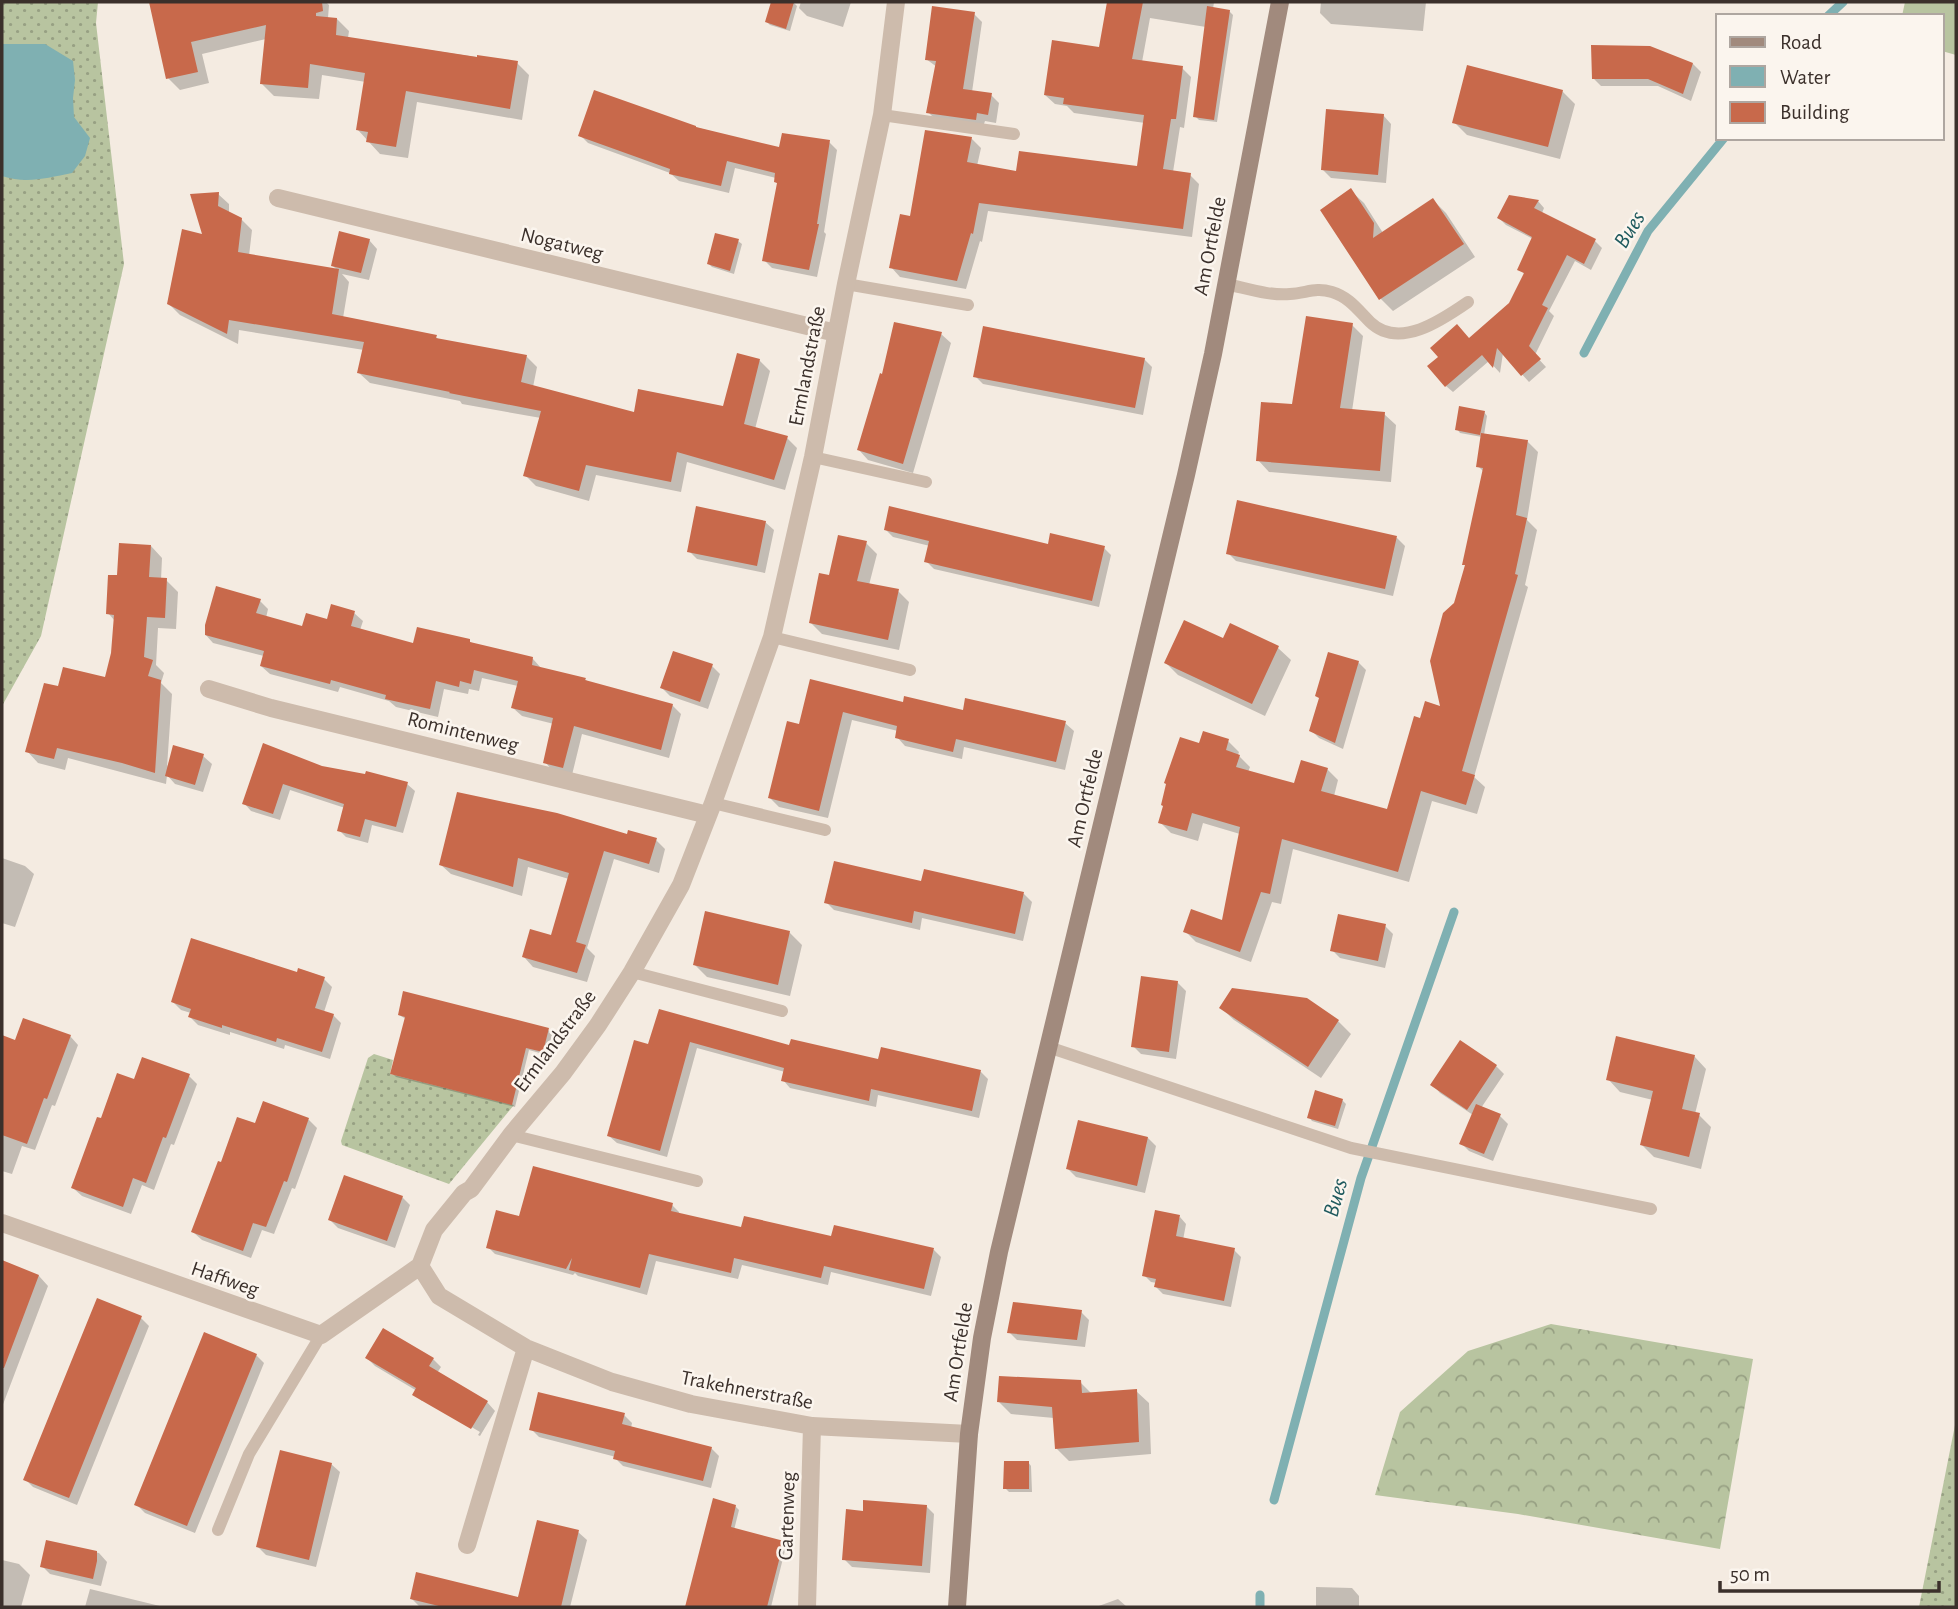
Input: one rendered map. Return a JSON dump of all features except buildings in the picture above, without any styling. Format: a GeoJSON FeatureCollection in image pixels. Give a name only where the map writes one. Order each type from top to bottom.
{"type":"FeatureCollection","features":[{"type":"Feature","properties":{"kind":"main road","name":"Am Ortfelde"},"geometry":{"type":"LineString","coordinates":[[957,1607],[969,1434],[982,1338],[999,1252],[1174,528],[1213,354],[1280,2]]}},
{"type":"Feature","properties":{"kind":"street","name":"Ermlandstraße"},"geometry":{"type":"LineString","coordinates":[[420,1266],[434,1230],[464,1193],[471,1189],[510,1135],[563,1073],[632,972],[681,885],[710,809],[772,637],[813,457],[881,115],[896,2]]}},
{"type":"Feature","properties":{"kind":"street","name":"Nogatweg"},"geometry":{"type":"LineString","coordinates":[[278,198],[836,333]]}},
{"type":"Feature","properties":{"kind":"street","name":"Romintenweg"},"geometry":{"type":"LineString","coordinates":[[209,689],[271,708],[710,809]]}},
{"type":"Feature","properties":{"kind":"street","name":"Haffweg"},"geometry":{"type":"LineString","coordinates":[[2,1223],[321,1335]]}},
{"type":"Feature","properties":{"kind":"street","name":"Trakehnerstraße"},"geometry":{"type":"LineString","coordinates":[[420,1266],[439,1296],[526,1348],[612,1382],[691,1404],[812,1426],[969,1434]]}},
{"type":"Feature","properties":{"kind":"street"},"geometry":{"type":"LineString","coordinates":[[321,1335],[420,1266]]}},
{"type":"Feature","properties":{"kind":"street"},"geometry":{"type":"LineString","coordinates":[[467,1545],[526,1348]]}},
{"type":"Feature","properties":{"kind":"street","name":"Gartenweg"},"geometry":{"type":"LineString","coordinates":[[807,1607],[812,1426]]}},
{"type":"Feature","properties":{"kind":"lane"},"geometry":{"type":"LineString","coordinates":[[881,115],[1014,134]]}},
{"type":"Feature","properties":{"kind":"lane","name":"Ermlandstraße"},"geometry":{"type":"LineString","coordinates":[[846,284],[968,305]]}},
{"type":"Feature","properties":{"kind":"lane"},"geometry":{"type":"LineString","coordinates":[[1226,284],[1277,294],[1292,295],[1317,289],[1335,293],[1348,300],[1371,323],[1383,330],[1398,333],[1434,325],[1468,302]]}},
{"type":"Feature","properties":{"kind":"lane","name":"Ermlandstraße"},"geometry":{"type":"LineString","coordinates":[[813,457],[926,482]]}},
{"type":"Feature","properties":{"kind":"lane"},"geometry":{"type":"LineString","coordinates":[[772,637],[910,670]]}},
{"type":"Feature","properties":{"kind":"lane"},"geometry":{"type":"LineString","coordinates":[[710,809],[825,830]]}},
{"type":"Feature","properties":{"kind":"lane"},"geometry":{"type":"LineString","coordinates":[[632,972],[782,1011]]}},
{"type":"Feature","properties":{"kind":"lane"},"geometry":{"type":"LineString","coordinates":[[1048,1047],[1351,1148],[1651,1209]]}},
{"type":"Feature","properties":{"kind":"lane"},"geometry":{"type":"LineString","coordinates":[[510,1135],[697,1181]]}},
{"type":"Feature","properties":{"kind":"lane"},"geometry":{"type":"LineString","coordinates":[[218,1530],[249,1454],[321,1335]]}},
{"type":"Feature","properties":{"kind":"green space"},"geometry":{"type":"Polygon","coordinates":[[[2,2],[98,2],[96,23],[124,264],[41,636],[2,706],[2,2]]]}},
{"type":"Feature","properties":{"kind":"green space"},"geometry":{"type":"Polygon","coordinates":[[[1905,2],[1956,2],[1956,55],[1944,52],[1944,14],[1902,14],[1905,2]]]}},
{"type":"Feature","properties":{"kind":"green space"},"geometry":{"type":"Polygon","coordinates":[[[374,1054],[393,1060],[390,1074],[514,1105],[449,1184],[342,1145],[341,1141],[368,1058],[374,1054]]]}},
{"type":"Feature","properties":{"kind":"green space"},"geometry":{"type":"Polygon","coordinates":[[[1551,1324],[1753,1359],[1720,1549],[1518,1514],[1375,1495],[1400,1412],[1468,1351],[1551,1324]]]}},
{"type":"Feature","properties":{"kind":"green space"},"geometry":{"type":"Polygon","coordinates":[[[1956,1420],[1956,1607],[1919,1607],[1956,1420]]]}},
{"type":"Feature","properties":{"kind":"water"},"geometry":{"type":"Polygon","coordinates":[[[2,44],[45,44],[73,61],[74,117],[90,138],[85,156],[72,173],[28,180],[2,176],[2,44]]]}},
{"type":"Feature","properties":{"kind":"waterway","name":"Bues"},"geometry":{"type":"LineString","coordinates":[[1830,14],[1843,2]]}},
{"type":"Feature","properties":{"kind":"waterway","name":"Bues"},"geometry":{"type":"LineString","coordinates":[[1584,353],[1648,231],[1722,140]]}},
{"type":"Feature","properties":{"kind":"waterway","name":"Bues"},"geometry":{"type":"LineString","coordinates":[[1274,1500],[1361,1178],[1454,912]]}},
{"type":"Feature","properties":{"kind":"waterway","name":"Bues"},"geometry":{"type":"LineString","coordinates":[[1260,1595],[1260,1607]]}}]}
